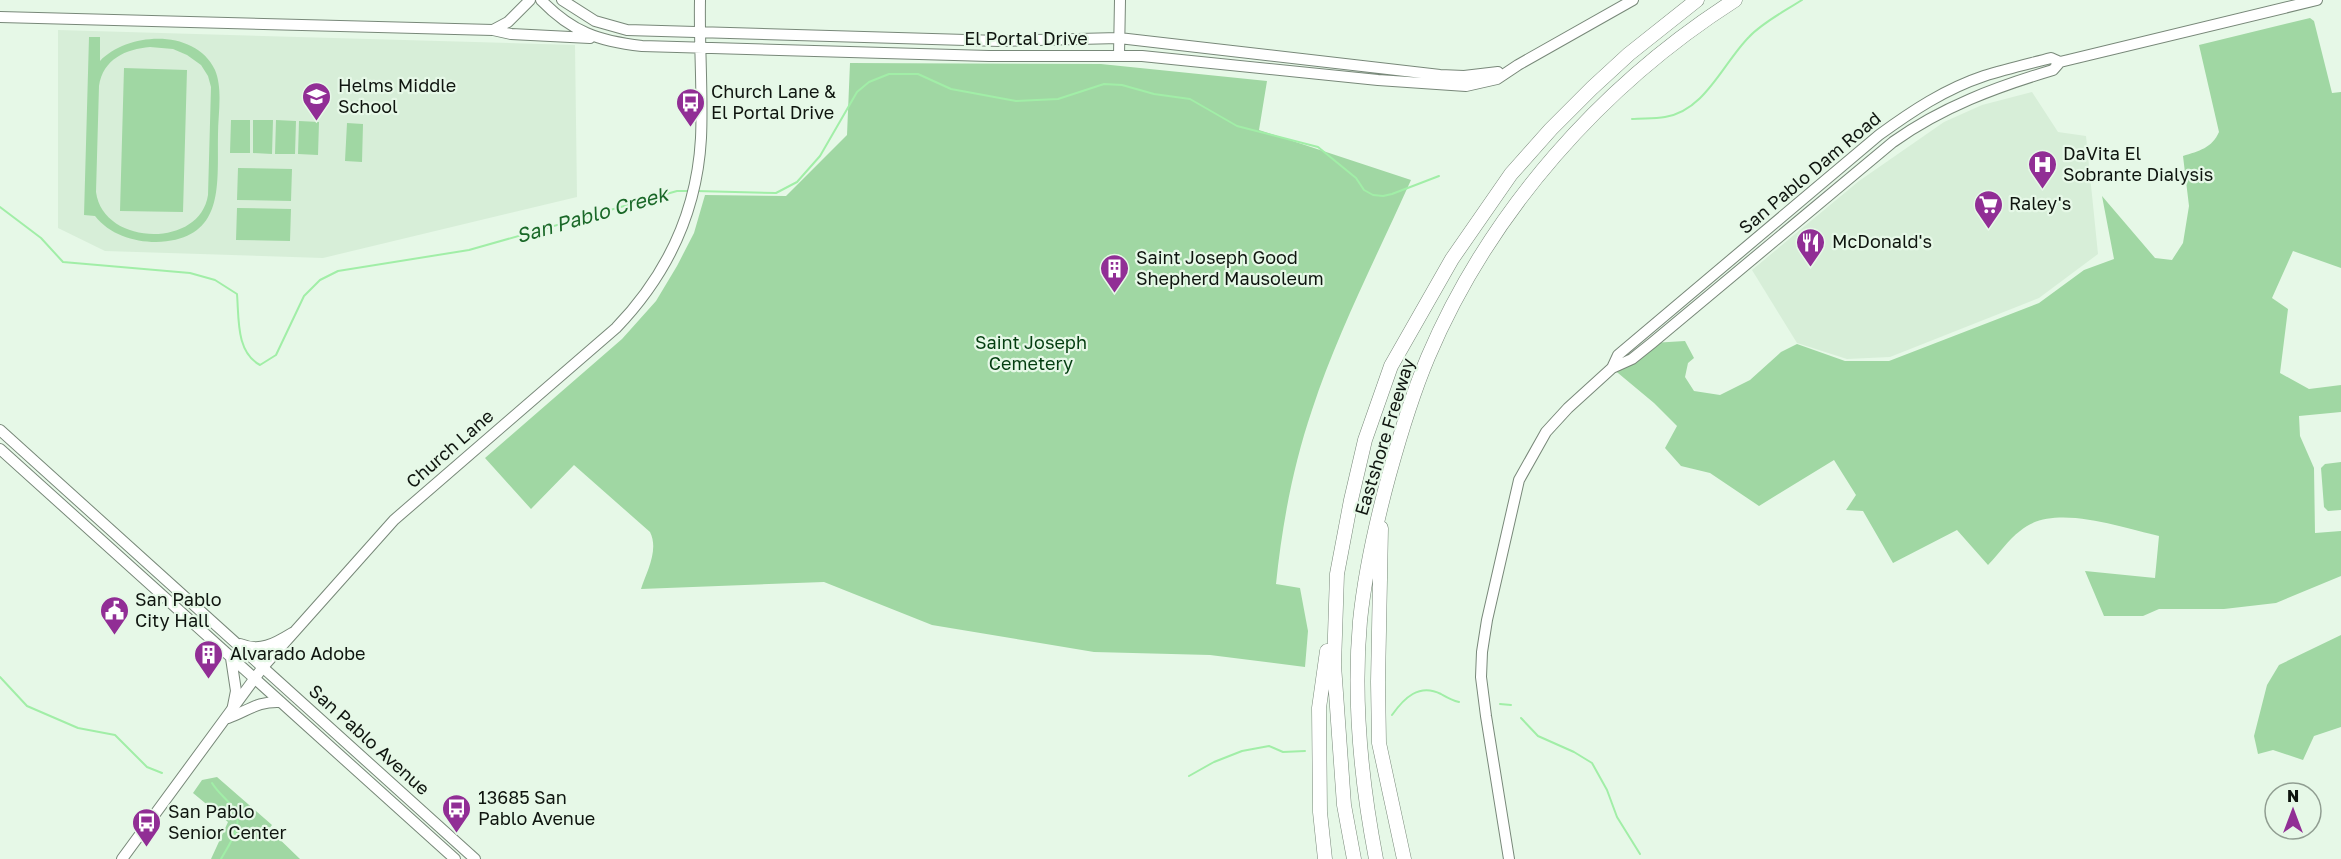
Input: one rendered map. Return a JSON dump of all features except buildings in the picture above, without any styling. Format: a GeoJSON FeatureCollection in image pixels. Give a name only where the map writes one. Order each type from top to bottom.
{"type":"FeatureCollection","features":[{"type":"Feature","properties":{"kind":"highway","name":"Eastshore Freeway"},"geometry":{"type":"LineString","coordinates":[[1354,859],[1344,805],[1334,665],[1337,574],[1365,440],[1391,366],[1452,260],[1511,174],[1551,129],[1629,54],[1696,0]]}},
{"type":"Feature","properties":{"kind":"highway","name":"Eastshore Freeway"},"geometry":{"type":"LineString","coordinates":[[1376,859],[1366,802],[1360,744],[1358,680],[1360,623],[1367,566],[1381,505],[1409,410],[1428,357],[1471,273],[1500,227],[1539,175],[1605,103],[1640,70],[1735,0]]}},
{"type":"Feature","properties":{"kind":"highway"},"geometry":{"type":"LineString","coordinates":[[1381,505],[1379,743],[1404,859]]}},
{"type":"Feature","properties":{"kind":"highway"},"geometry":{"type":"LineString","coordinates":[[1325,859],[1320,812],[1319,708],[1337,574]]}},
{"type":"Feature","properties":{"kind":"main road"},"geometry":{"type":"LineString","coordinates":[[492,30],[508,22],[530,0]]}},
{"type":"Feature","properties":{"kind":"main road","name":"El Portal Drive"},"geometry":{"type":"LineString","coordinates":[[540,0],[569,23],[596,38],[642,46],[989,56],[1142,56],[1300,73],[1457,86],[1497,79],[1633,0]]}},
{"type":"Feature","properties":{"kind":"main road","name":"El Portal Drive"},"geometry":{"type":"LineString","coordinates":[[562,0],[579,13],[612,27],[627,30],[1000,41],[1119,38],[1464,76],[1494,74],[1518,65]]}},
{"type":"Feature","properties":{"kind":"main road","name":"Church Lane"},"geometry":{"type":"LineString","coordinates":[[122,859],[263,667],[402,513],[625,318],[661,272],[679,239],[696,179],[701,129],[700,0]]}},
{"type":"Feature","properties":{"kind":"main road"},"geometry":{"type":"LineString","coordinates":[[1119,56],[1120,0]]}},
{"type":"Feature","properties":{"kind":"main road","name":"San Pablo Dam Road"},"geometry":{"type":"LineString","coordinates":[[1509,859],[1482,689],[1482,652],[1487,620],[1519,480],[1546,432],[1612,368],[1618,355],[1879,135],[1925,103],[1982,76],[2051,58],[2060,62],[2318,0]]}},
{"type":"Feature","properties":{"kind":"main road"},"geometry":{"type":"LineString","coordinates":[[0,17],[492,30],[511,34],[596,38]]}},
{"type":"Feature","properties":{"kind":"main road","name":"San Pablo Avenue"},"geometry":{"type":"LineString","coordinates":[[0,430],[475,859]]}},
{"type":"Feature","properties":{"kind":"main road","name":"San Pablo Avenue"},"geometry":{"type":"LineString","coordinates":[[0,448],[455,859]]}},
{"type":"Feature","properties":{"kind":"main road"},"geometry":{"type":"LineString","coordinates":[[145,580],[153,580],[182,606],[195,606]]}},
{"type":"Feature","properties":{"kind":"main road"},"geometry":{"type":"LineString","coordinates":[[236,642],[252,648],[263,648],[292,633]]}},
{"type":"Feature","properties":{"kind":"main road"},"geometry":{"type":"LineString","coordinates":[[231,658],[236,691],[230,714],[243,713],[260,703],[280,702]]}},
{"type":"Feature","properties":{"kind":"main road"},"geometry":{"type":"LineString","coordinates":[[347,763],[353,761],[384,784],[395,786]]}},
{"type":"Feature","properties":{"kind":"shaded area","name":"Helms Middle School"},"geometry":{"type":"Polygon","coordinates":[[[58,30],[575,45],[577,197],[323,258],[105,251],[58,228],[58,30]]]}},
{"type":"Feature","properties":{"kind":"shaded area"},"geometry":{"type":"Polygon","coordinates":[[[2032,92],[2058,132],[2086,136],[2098,254],[2039,298],[1890,357],[1847,359],[1797,343],[1752,270],[1859,181],[1944,122],[1982,105],[2032,92]]]}},
{"type":"Feature","properties":{"kind":"green space"},"geometry":{"type":"Polygon","coordinates":[[[2310,18],[2314,21],[2332,93],[2341,92],[2341,268],[2293,251],[2272,298],[2288,309],[2280,373],[2309,389],[2341,385],[2341,412],[2299,416],[2300,436],[2314,468],[2315,533],[2341,531],[2341,576],[2276,603],[2224,609],[2159,609],[2143,616],[2104,616],[2085,571],[2155,578],[2159,536],[2107,523],[2068,518],[2050,518],[2020,531],[1988,565],[1957,530],[1893,563],[1863,511],[1846,510],[1856,495],[1834,460],[1759,506],[1710,473],[1681,466],[1665,448],[1677,426],[1654,403],[1612,368],[1652,343],[1685,341],[1694,358],[1688,363],[1685,377],[1694,391],[1720,395],[1750,380],[1781,352],[1797,344],[1845,361],[1889,361],[2039,303],[2084,270],[2114,259],[2102,196],[2155,258],[2172,260],[2183,243],[2189,206],[2183,156],[2209,145],[2219,132],[2199,45],[2310,18]]]}},
{"type":"Feature","properties":{"kind":"green space"},"geometry":{"type":"Polygon","coordinates":[[[89,37],[100,37],[100,61],[112,51],[143,40],[177,41],[193,47],[205,56],[215,70],[219,85],[218,172],[213,206],[206,220],[195,231],[179,239],[147,242],[122,236],[107,228],[95,216],[84,215],[89,37]],[[150,47],[124,53],[111,62],[101,77],[96,192],[102,210],[115,223],[132,231],[152,234],[171,232],[188,225],[201,213],[208,195],[211,87],[208,76],[201,65],[173,49],[150,47]]]}},
{"type":"Feature","properties":{"kind":"green space","name":"Saint Joseph Cemetery"},"geometry":{"type":"Polygon","coordinates":[[[850,63],[1101,64],[1267,81],[1259,130],[1411,180],[1358,294],[1322,381],[1305,431],[1294,474],[1281,540],[1276,584],[1300,588],[1308,631],[1305,667],[1210,655],[1094,652],[932,625],[824,582],[641,589],[653,553],[650,532],[574,465],[531,509],[485,458],[622,339],[656,301],[694,233],[705,195],[786,196],[847,135],[850,63]]]}},
{"type":"Feature","properties":{"kind":"green space"},"geometry":{"type":"Polygon","coordinates":[[[124,68],[187,70],[183,212],[120,211],[124,68]]]}},
{"type":"Feature","properties":{"kind":"green space"},"geometry":{"type":"Polygon","coordinates":[[[231,120],[250,120],[250,153],[230,153],[231,120]]]}},
{"type":"Feature","properties":{"kind":"green space"},"geometry":{"type":"Polygon","coordinates":[[[253,120],[273,120],[272,154],[253,153],[253,120]]]}},
{"type":"Feature","properties":{"kind":"green space"},"geometry":{"type":"Polygon","coordinates":[[[276,120],[296,121],[295,154],[275,154],[276,120]]]}},
{"type":"Feature","properties":{"kind":"green space"},"geometry":{"type":"Polygon","coordinates":[[[299,121],[319,122],[318,155],[298,154],[299,121]]]}},
{"type":"Feature","properties":{"kind":"green space"},"geometry":{"type":"Polygon","coordinates":[[[347,123],[363,124],[362,162],[345,161],[347,123]]]}},
{"type":"Feature","properties":{"kind":"green space"},"geometry":{"type":"Polygon","coordinates":[[[238,168],[292,169],[291,201],[237,200],[238,168]]]}},
{"type":"Feature","properties":{"kind":"green space"},"geometry":{"type":"Polygon","coordinates":[[[237,208],[291,209],[290,241],[236,240],[237,208]]]}},
{"type":"Feature","properties":{"kind":"green space"},"geometry":{"type":"Polygon","coordinates":[[[2341,462],[2341,510],[2328,511],[2324,507],[2321,468],[2325,464],[2341,462]]]}},
{"type":"Feature","properties":{"kind":"green space"},"geometry":{"type":"Polygon","coordinates":[[[2341,635],[2341,727],[2314,736],[2303,760],[2273,750],[2258,754],[2254,736],[2267,685],[2279,665],[2341,635]]]}},
{"type":"Feature","properties":{"kind":"green space"},"geometry":{"type":"Polygon","coordinates":[[[217,777],[272,825],[269,829],[300,859],[211,859],[228,822],[193,793],[202,780],[217,777]]]}},
{"type":"Feature","properties":{"kind":"waterway","name":"San Pablo Creek"},"geometry":{"type":"LineString","coordinates":[[1632,119],[1665,117],[1691,106],[1755,32],[1802,0]]}},
{"type":"Feature","properties":{"kind":"waterway","name":"San Pablo Creek"},"geometry":{"type":"LineString","coordinates":[[696,191],[776,193],[797,182],[820,156],[857,92],[869,82],[889,74],[918,74],[951,89],[1016,101],[1058,99],[1104,84],[1122,85],[1154,94],[1190,99],[1237,126],[1318,147],[1356,178],[1364,190],[1373,195],[1392,194],[1439,176]]}},
{"type":"Feature","properties":{"kind":"waterway","name":"San Pablo Creek"},"geometry":{"type":"LineString","coordinates":[[0,207],[41,238],[63,262],[190,273],[215,280],[237,294],[240,334],[247,352],[260,365],[276,355],[304,296],[320,280],[338,271],[469,250],[677,191],[690,191]]}},
{"type":"Feature","properties":{"kind":"waterway"},"geometry":{"type":"LineString","coordinates":[[0,677],[27,706],[78,728],[115,735],[147,767],[162,773]]}},
{"type":"Feature","properties":{"kind":"waterway"},"geometry":{"type":"LineString","coordinates":[[1392,715],[1407,698],[1419,691],[1433,691],[1459,702]]}},
{"type":"Feature","properties":{"kind":"waterway"},"geometry":{"type":"LineString","coordinates":[[1500,704],[1511,705]]}},
{"type":"Feature","properties":{"kind":"waterway"},"geometry":{"type":"LineString","coordinates":[[1521,718],[1538,736],[1592,763],[1607,790],[1617,817],[1640,854]]}},
{"type":"Feature","properties":{"kind":"waterway"},"geometry":{"type":"LineString","coordinates":[[1189,776],[1214,762],[1242,751],[1269,746],[1283,752],[1305,751]]}},
{"type":"Feature","properties":{"kind":"waterway"},"geometry":{"type":"LineString","coordinates":[[212,783],[232,806],[238,821],[234,835],[221,859]]}},
{"type":"Feature","properties":{"kind":"place","name":"Helms Middle School"},"geometry":{"type":"Point","coordinates":[317,122]}},
{"type":"Feature","properties":{"kind":"place","name":"Church Lane & El Portal Drive"},"geometry":{"type":"Point","coordinates":[690,128]}},
{"type":"Feature","properties":{"kind":"place","name":"DaVita El Sobrante Dialysis"},"geometry":{"type":"Point","coordinates":[2042,190]}},
{"type":"Feature","properties":{"kind":"place","name":"Raley's"},"geometry":{"type":"Point","coordinates":[1988,230]}},
{"type":"Feature","properties":{"kind":"place","name":"McDonald's"},"geometry":{"type":"Point","coordinates":[1811,268]}},
{"type":"Feature","properties":{"kind":"place","name":"Saint Joseph Good Shepherd Mausoleum"},"geometry":{"type":"Point","coordinates":[1115,294]}},
{"type":"Feature","properties":{"kind":"place","name":"San Pablo City Hall"},"geometry":{"type":"Point","coordinates":[114,636]}},
{"type":"Feature","properties":{"kind":"place","name":"Alvarado Adobe"},"geometry":{"type":"Point","coordinates":[209,680]}},
{"type":"Feature","properties":{"kind":"place","name":"13685 San Pablo Avenue"},"geometry":{"type":"Point","coordinates":[457,834]}},
{"type":"Feature","properties":{"kind":"place","name":"San Pablo Senior Center"},"geometry":{"type":"Point","coordinates":[147,848]}}]}
